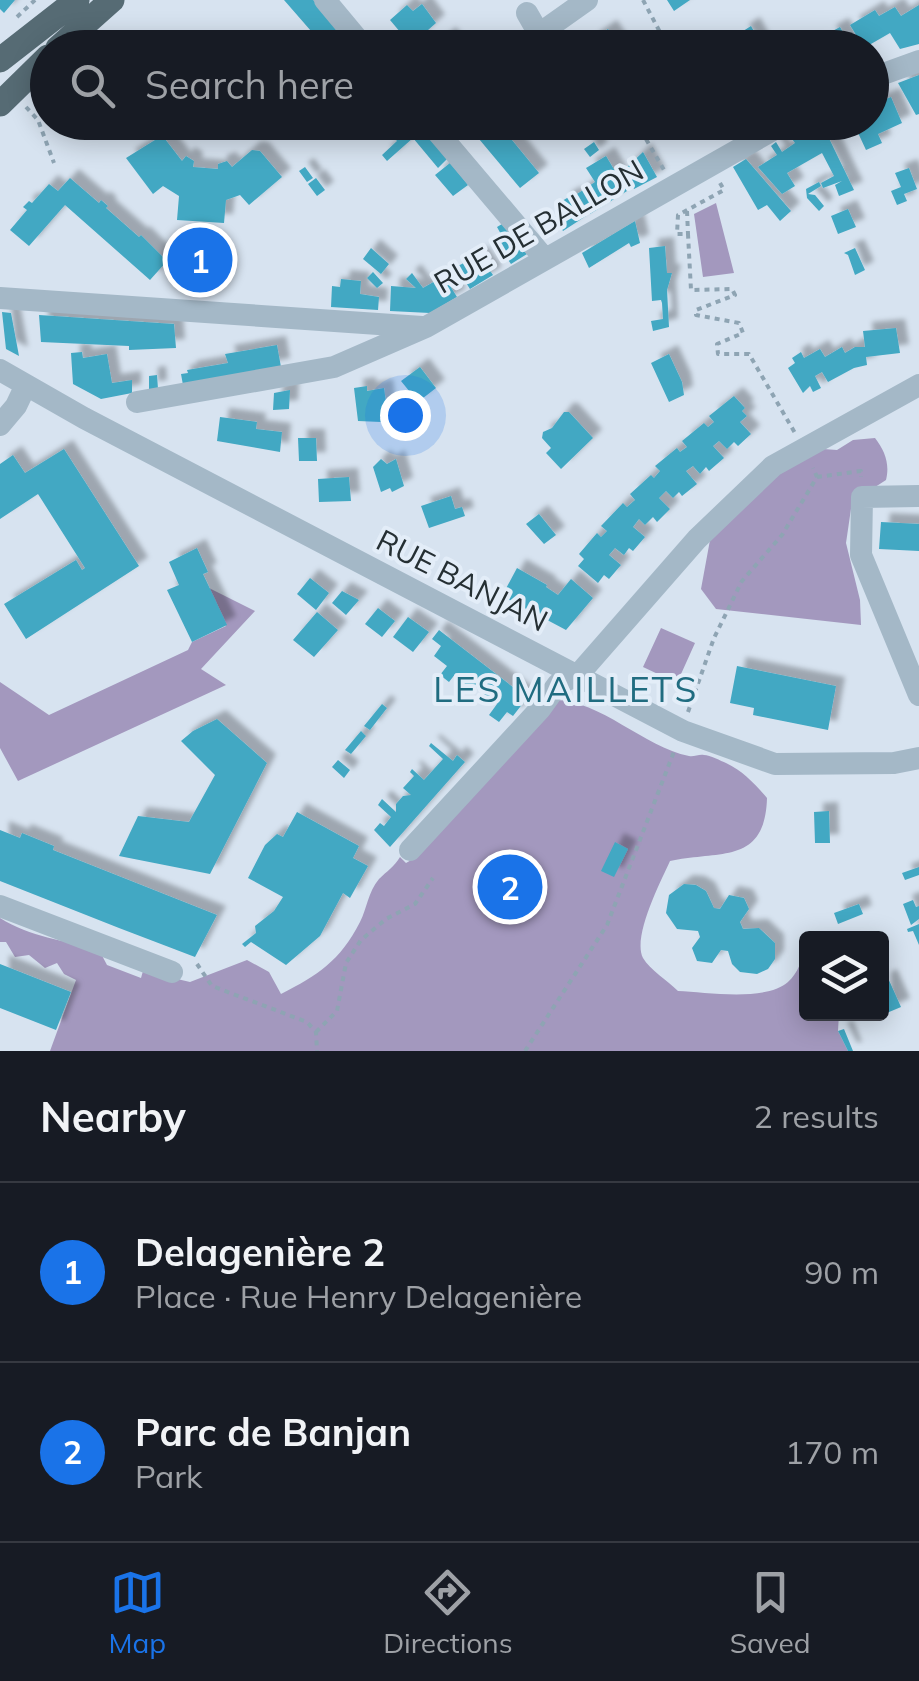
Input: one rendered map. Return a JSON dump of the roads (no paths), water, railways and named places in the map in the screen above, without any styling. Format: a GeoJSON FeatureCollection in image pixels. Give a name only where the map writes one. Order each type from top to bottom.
{"type":"FeatureCollection","features":[{"type":"Feature","properties":{"kind":"main road"},"geometry":{"type":"LineString","coordinates":[[38,30],[77,0]]}},
{"type":"Feature","properties":{"kind":"main road"},"geometry":{"type":"LineString","coordinates":[[78,30],[112,0]]}},
{"type":"Feature","properties":{"kind":"main road"},"geometry":{"type":"LineString","coordinates":[[0,60],[30,37]]}},
{"type":"Feature","properties":{"kind":"main road"},"geometry":{"type":"LineString","coordinates":[[6,98],[30,75]]}},
{"type":"Feature","properties":{"kind":"street"},"geometry":{"type":"LineString","coordinates":[[325,0],[351,30]]}},
{"type":"Feature","properties":{"kind":"street"},"geometry":{"type":"LineString","coordinates":[[546,30],[587,0]]}},
{"type":"Feature","properties":{"kind":"street"},"geometry":{"type":"LineString","coordinates":[[526,13],[537,30]]}},
{"type":"Feature","properties":{"kind":"street"},"geometry":{"type":"LineString","coordinates":[[889,72],[919,61]]}},
{"type":"Feature","properties":{"kind":"street"},"geometry":{"type":"LineString","coordinates":[[444,140],[545,258]]}},
{"type":"Feature","properties":{"kind":"street","name":"RUE DE BALLON"},"geometry":{"type":"LineString","coordinates":[[137,402],[334,368],[426,327],[754,140]]}},
{"type":"Feature","properties":{"kind":"street"},"geometry":{"type":"LineString","coordinates":[[0,298],[426,327]]}},
{"type":"Feature","properties":{"kind":"street","name":"RUE BANJAN"},"geometry":{"type":"LineString","coordinates":[[0,370],[682,731],[774,764],[894,763],[919,758]]}},
{"type":"Feature","properties":{"kind":"street"},"geometry":{"type":"LineString","coordinates":[[0,425],[16,406],[26,385]]}},
{"type":"Feature","properties":{"kind":"street"},"geometry":{"type":"LineString","coordinates":[[410,850],[540,709],[558,684],[578,674],[696,539],[773,466],[919,385]]}},
{"type":"Feature","properties":{"kind":"street"},"geometry":{"type":"LineString","coordinates":[[919,496],[862,497],[861,555],[919,695]]}},
{"type":"Feature","properties":{"kind":"street"},"geometry":{"type":"LineString","coordinates":[[0,906],[172,972]]}},
{"type":"Feature","properties":{"kind":"place","name":"Delagenière 2"},"geometry":{"type":"Point","coordinates":[200,260]}},
{"type":"Feature","properties":{"kind":"place","name":"Parc de Banjan"},"geometry":{"type":"Point","coordinates":[510,887]}},
{"type":"Feature","properties":{"kind":"district","name":"LES MAILLETS"},"geometry":{"type":"Point","coordinates":[566,690]}}]}
